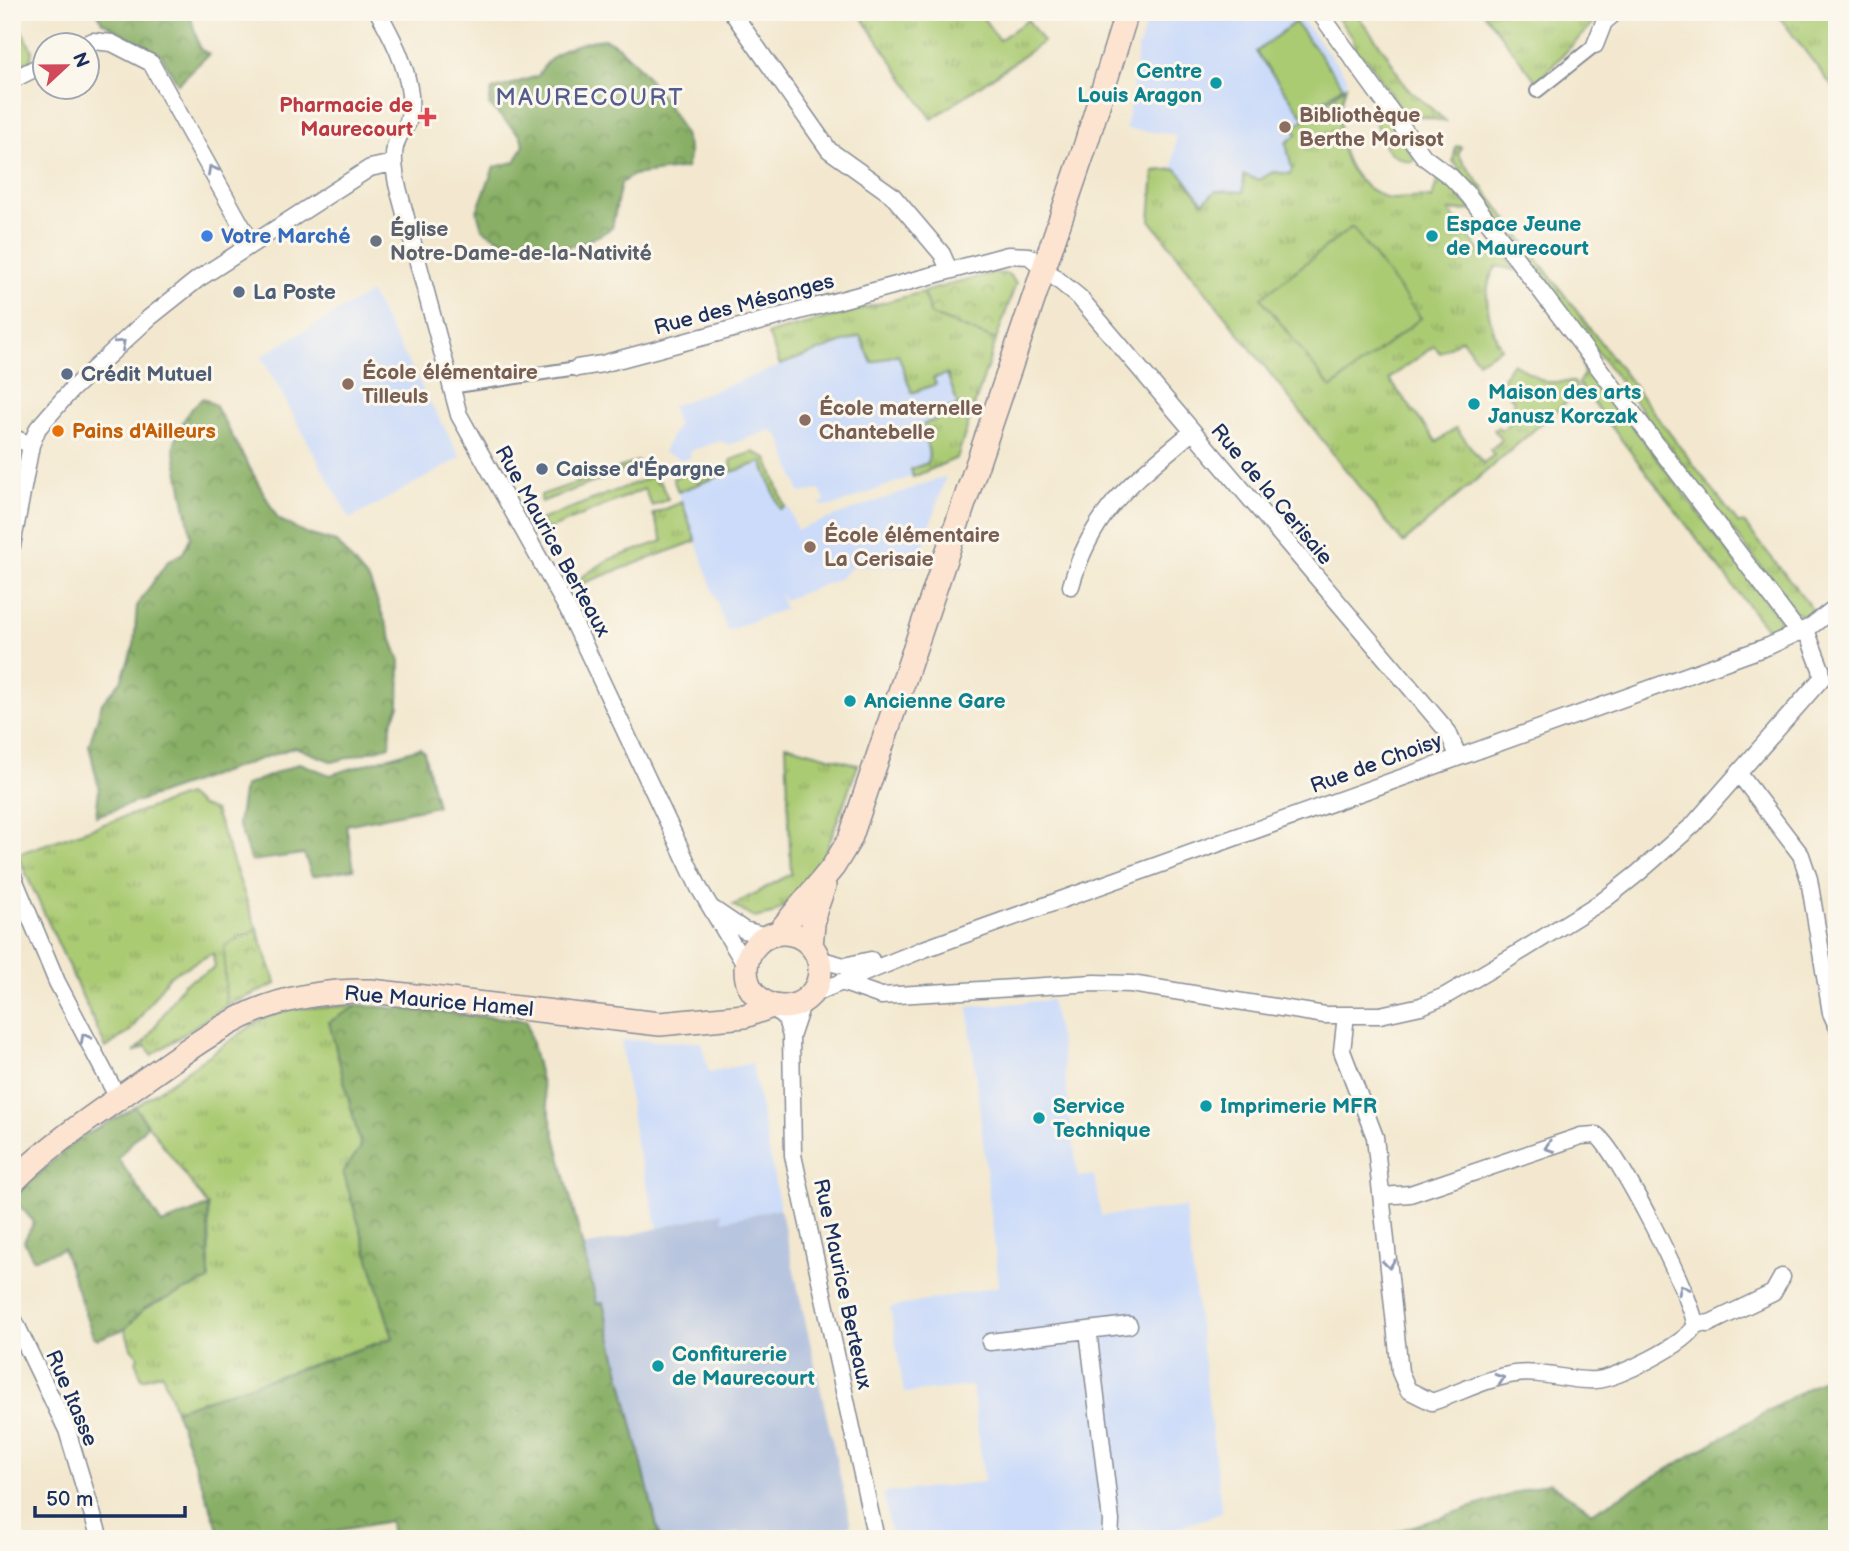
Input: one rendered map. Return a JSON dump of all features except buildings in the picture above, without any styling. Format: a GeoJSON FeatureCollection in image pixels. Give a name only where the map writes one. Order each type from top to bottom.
{"type":"FeatureCollection","features":[{"type":"Feature","properties":{"kind":"main road"},"geometry":{"type":"LineString","coordinates":[[833,867],[772,934],[753,947],[746,974],[760,1000],[772,1006],[794,1005],[807,998],[820,975],[815,952],[814,914],[833,867],[853,832],[1045,266],[1127,12]]}},
{"type":"Feature","properties":{"kind":"main road"},"geometry":{"type":"LineString","coordinates":[[772,934],[797,936],[815,952]]}},
{"type":"Feature","properties":{"kind":"main road","name":"Rue Maurice Hamel"},"geometry":{"type":"LineString","coordinates":[[704,1021],[733,1004],[746,974]]}},
{"type":"Feature","properties":{"kind":"main road","name":"Rue Maurice Hamel"},"geometry":{"type":"LineString","coordinates":[[12,1183],[76,1125],[234,1019],[281,1000],[316,993],[370,991],[660,1024],[754,1014],[772,1006]]}},
{"type":"Feature","properties":{"kind":"street"},"geometry":{"type":"LineString","coordinates":[[378,12],[401,60]]}},
{"type":"Feature","properties":{"kind":"street"},"geometry":{"type":"LineString","coordinates":[[12,546],[31,445],[55,407],[91,370],[187,287],[370,168],[393,163],[408,114],[401,60],[390,12]]}},
{"type":"Feature","properties":{"kind":"street"},"geometry":{"type":"LineString","coordinates":[[732,12],[829,150],[892,195],[942,254],[949,271]]}},
{"type":"Feature","properties":{"kind":"street"},"geometry":{"type":"LineString","coordinates":[[841,982],[874,995],[1094,983],[1131,984],[1248,1005],[1346,1015],[1380,1015],[1421,1006],[1445,996],[1510,958],[1604,900],[1637,874],[1693,825],[1740,775],[1822,678],[1821,669],[1802,631],[1469,196],[1451,177],[1424,157],[1319,12]]}},
{"type":"Feature","properties":{"kind":"street"},"geometry":{"type":"LineString","coordinates":[[1537,91],[1547,86],[1595,45],[1604,22],[1616,12]]}},
{"type":"Feature","properties":{"kind":"street"},"geometry":{"type":"LineString","coordinates":[[102,42],[112,43],[151,64],[244,229],[247,240],[239,252]]}},
{"type":"Feature","properties":{"kind":"street"},"geometry":{"type":"LineString","coordinates":[[12,80],[32,70]]}},
{"type":"Feature","properties":{"kind":"street","name":"Rue Maurice Berteaux"},"geometry":{"type":"LineString","coordinates":[[393,163],[450,387],[464,425],[603,678],[708,906],[746,974]]}},
{"type":"Feature","properties":{"kind":"street"},"geometry":{"type":"LineString","coordinates":[[244,229],[256,236],[268,233]]}},
{"type":"Feature","properties":{"kind":"street","name":"Rue des Mésanges"},"geometry":{"type":"LineString","coordinates":[[450,387],[577,368],[1008,255],[1029,256],[1045,266]]}},
{"type":"Feature","properties":{"kind":"street","name":"Rue de la Cerisaie"},"geometry":{"type":"LineString","coordinates":[[1045,266],[1079,297],[1447,732],[1458,756]]}},
{"type":"Feature","properties":{"kind":"street"},"geometry":{"type":"LineString","coordinates":[[1071,586],[1084,546],[1117,496],[1192,432]]}},
{"type":"Feature","properties":{"kind":"street"},"geometry":{"type":"LineString","coordinates":[[12,437],[31,445]]}},
{"type":"Feature","properties":{"kind":"street","name":"Rue de Choisy"},"geometry":{"type":"LineString","coordinates":[[807,998],[865,967],[924,949],[1802,631],[1837,606]]}},
{"type":"Feature","properties":{"kind":"street"},"geometry":{"type":"LineString","coordinates":[[1740,775],[1801,855],[1809,879],[1831,1013],[1837,1026]]}},
{"type":"Feature","properties":{"kind":"street"},"geometry":{"type":"LineString","coordinates":[[12,874],[57,982],[118,1098]]}},
{"type":"Feature","properties":{"kind":"street"},"geometry":{"type":"LineString","coordinates":[[708,906],[744,930],[772,934]]}},
{"type":"Feature","properties":{"kind":"street","name":"Rue de Choisy"},"geometry":{"type":"LineString","coordinates":[[815,952],[840,965],[865,967]]}},
{"type":"Feature","properties":{"kind":"street"},"geometry":{"type":"LineString","coordinates":[[865,967],[886,995]]}},
{"type":"Feature","properties":{"kind":"street","name":"Rue Maurice Berteaux"},"geometry":{"type":"LineString","coordinates":[[807,998],[791,1036],[793,1155],[876,1539]]}},
{"type":"Feature","properties":{"kind":"street"},"geometry":{"type":"LineString","coordinates":[[772,1006],[786,1019],[791,1036]]}},
{"type":"Feature","properties":{"kind":"street"},"geometry":{"type":"LineString","coordinates":[[1346,1015],[1342,1051],[1375,1137],[1400,1372],[1404,1386],[1427,1402],[1519,1373],[1590,1380],[1606,1378],[1682,1341],[1692,1331],[1695,1322],[1687,1298],[1607,1142],[1596,1135],[1581,1136],[1410,1194],[1382,1196]]}},
{"type":"Feature","properties":{"kind":"street"},"geometry":{"type":"LineString","coordinates":[[1695,1322],[1708,1324],[1773,1293],[1782,1277]]}},
{"type":"Feature","properties":{"kind":"street","name":"Rue Itasse"},"geometry":{"type":"LineString","coordinates":[[12,1316],[67,1430],[100,1539]]}},
{"type":"Feature","properties":{"kind":"street"},"geometry":{"type":"LineString","coordinates":[[990,1342],[1129,1325]]}},
{"type":"Feature","properties":{"kind":"street"},"geometry":{"type":"LineString","coordinates":[[1088,1330],[1111,1521],[1110,1539]]}},
{"type":"Feature","properties":{"kind":"shaded area"},"geometry":{"type":"Polygon","coordinates":[[[1150,12],[1296,12],[1347,77],[1346,86],[1305,118],[1298,134],[1286,144],[1292,169],[1290,174],[1273,172],[1243,192],[1216,191],[1203,202],[1173,168],[1176,135],[1126,129],[1138,49],[1150,12]]]}},
{"type":"Feature","properties":{"kind":"shaded area","name":"École élémentaire Tilleuls"},"geometry":{"type":"Polygon","coordinates":[[[370,293],[461,458],[350,519],[261,356],[370,293]]]}},
{"type":"Feature","properties":{"kind":"shaded area","name":"École maternelle Chantebelle"},"geometry":{"type":"Polygon","coordinates":[[[861,336],[897,353],[936,384],[933,378],[947,374],[958,406],[944,411],[946,415],[923,429],[931,452],[928,463],[913,476],[834,506],[822,506],[819,504],[825,501],[820,490],[800,493],[780,437],[771,430],[729,445],[720,441],[690,451],[691,457],[683,460],[663,452],[677,425],[671,406],[861,336]]]}},
{"type":"Feature","properties":{"kind":"shaded area","name":"École élémentaire La Cerisaie"},"geometry":{"type":"Polygon","coordinates":[[[763,462],[780,508],[788,506],[797,530],[946,476],[917,566],[858,567],[856,564],[839,579],[784,600],[779,593],[785,609],[727,631],[696,542],[667,552],[653,514],[681,502],[678,492],[763,462]]]}},
{"type":"Feature","properties":{"kind":"shaded area"},"geometry":{"type":"Polygon","coordinates":[[[1051,1000],[1062,1051],[1078,1177],[1094,1175],[1101,1216],[1185,1207],[1222,1513],[1144,1539],[892,1539],[883,1493],[984,1482],[972,1386],[904,1393],[890,1308],[999,1286],[968,1007],[1051,1000]]]}},
{"type":"Feature","properties":{"kind":"shaded area"},"geometry":{"type":"Polygon","coordinates":[[[621,1040],[701,1042],[709,1072],[752,1063],[780,1208],[723,1221],[722,1212],[658,1228],[635,1140],[621,1040]]]}},
{"type":"Feature","properties":{"kind":"shaded area","name":"Confiturerie de Maurecourt"},"geometry":{"type":"Polygon","coordinates":[[[780,1208],[851,1525],[798,1539],[751,1539],[739,1532],[714,1539],[660,1539],[603,1304],[597,1305],[583,1247],[722,1212],[723,1221],[780,1208]]]}},
{"type":"Feature","properties":{"kind":"green space"},"geometry":{"type":"Polygon","coordinates":[[[12,12],[32,50],[31,61],[12,70],[12,12]]]}},
{"type":"Feature","properties":{"kind":"green space"},"geometry":{"type":"Polygon","coordinates":[[[97,12],[196,12],[191,18],[200,49],[209,54],[178,84],[161,55],[102,22],[97,12]]]}},
{"type":"Feature","properties":{"kind":"green space"},"geometry":{"type":"Polygon","coordinates":[[[858,12],[979,12],[999,40],[1028,20],[1043,42],[932,119],[858,12]]]}},
{"type":"Feature","properties":{"kind":"green space"},"geometry":{"type":"Polygon","coordinates":[[[1333,12],[1355,12],[1387,54],[1405,86],[1447,122],[1407,113],[1400,108],[1367,59],[1354,51],[1353,38],[1333,12]]]}},
{"type":"Feature","properties":{"kind":"green space"},"geometry":{"type":"Polygon","coordinates":[[[1483,12],[1604,12],[1537,82],[1483,12]]]}},
{"type":"Feature","properties":{"kind":"green space"},"geometry":{"type":"Polygon","coordinates":[[[1788,12],[1837,12],[1837,93],[1780,18],[1788,12]]]}},
{"type":"Feature","properties":{"kind":"green space"},"geometry":{"type":"Polygon","coordinates":[[[1295,22],[1343,86],[1303,116],[1256,52],[1295,22]]]}},
{"type":"Feature","properties":{"kind":"green space"},"geometry":{"type":"Polygon","coordinates":[[[604,39],[628,55],[641,69],[676,119],[688,146],[686,168],[633,175],[621,183],[612,228],[596,237],[564,248],[531,248],[498,238],[482,229],[477,211],[494,167],[515,162],[524,145],[520,135],[489,105],[492,90],[538,76],[550,60],[565,49],[604,39]]]}},
{"type":"Feature","properties":{"kind":"green space"},"geometry":{"type":"Polygon","coordinates":[[[1346,86],[1340,114],[1341,142],[1350,168],[1359,179],[1387,198],[1432,199],[1439,173],[1473,210],[1449,211],[1481,252],[1504,252],[1515,270],[1497,266],[1488,285],[1490,317],[1501,348],[1478,362],[1462,339],[1440,353],[1434,346],[1389,379],[1437,442],[1456,428],[1483,463],[1494,455],[1490,450],[1502,440],[1494,430],[1498,427],[1501,430],[1513,421],[1508,413],[1514,401],[1500,382],[1513,363],[1545,382],[1574,382],[1579,391],[1403,543],[1150,220],[1154,171],[1177,169],[1203,202],[1216,191],[1243,192],[1244,175],[1259,180],[1273,172],[1290,174],[1292,169],[1286,143],[1297,134],[1293,128],[1346,86]]]}},
{"type":"Feature","properties":{"kind":"green space"},"geometry":{"type":"Polygon","coordinates":[[[1380,107],[1415,159],[1412,162],[1396,157],[1386,147],[1374,117],[1380,107]]]}},
{"type":"Feature","properties":{"kind":"green space"},"geometry":{"type":"Polygon","coordinates":[[[1456,146],[1461,147],[1458,155],[1738,523],[1744,523],[1813,611],[1804,617],[1795,611],[1717,510],[1707,505],[1702,498],[1705,494],[1453,161],[1456,146]]]}},
{"type":"Feature","properties":{"kind":"green space"},"geometry":{"type":"Polygon","coordinates":[[[1352,227],[1421,318],[1331,388],[1261,298],[1352,227]]]}},
{"type":"Feature","properties":{"kind":"green space"},"geometry":{"type":"Polygon","coordinates":[[[993,273],[1008,274],[1016,283],[996,340],[931,315],[923,292],[993,273]]]}},
{"type":"Feature","properties":{"kind":"green space"},"geometry":{"type":"Polygon","coordinates":[[[923,292],[931,315],[996,340],[957,458],[913,477],[911,469],[928,463],[929,452],[924,424],[945,416],[944,410],[958,405],[947,374],[933,378],[936,384],[912,393],[898,354],[872,363],[860,336],[780,365],[768,334],[923,292]]]}},
{"type":"Feature","properties":{"kind":"green space"},"geometry":{"type":"Polygon","coordinates":[[[1581,358],[1780,620],[1777,628],[1768,629],[1760,621],[1578,383],[1584,374],[1581,358]]]}},
{"type":"Feature","properties":{"kind":"green space"},"geometry":{"type":"Polygon","coordinates":[[[203,398],[215,405],[278,519],[307,534],[336,542],[370,582],[400,661],[399,706],[391,724],[390,746],[333,762],[295,747],[96,816],[99,789],[89,745],[102,703],[121,681],[134,645],[137,605],[168,561],[183,553],[191,536],[174,448],[184,420],[203,398]]]}},
{"type":"Feature","properties":{"kind":"green space"},"geometry":{"type":"Polygon","coordinates":[[[753,452],[767,458],[785,507],[780,509],[762,462],[732,472],[731,460],[753,452]]]}},
{"type":"Feature","properties":{"kind":"green space"},"geometry":{"type":"Polygon","coordinates":[[[639,461],[632,468],[541,502],[541,495],[639,461]]]}},
{"type":"Feature","properties":{"kind":"green space"},"geometry":{"type":"Polygon","coordinates":[[[708,466],[716,469],[720,476],[678,492],[673,478],[708,466]]]}},
{"type":"Feature","properties":{"kind":"green space"},"geometry":{"type":"Polygon","coordinates":[[[651,477],[661,483],[668,499],[652,506],[644,489],[547,530],[540,520],[651,477]]]}},
{"type":"Feature","properties":{"kind":"green space"},"geometry":{"type":"Polygon","coordinates":[[[682,502],[696,541],[581,584],[579,579],[608,560],[663,541],[653,514],[682,502]]]}},
{"type":"Feature","properties":{"kind":"green space"},"geometry":{"type":"Polygon","coordinates":[[[786,745],[858,765],[823,859],[784,906],[772,914],[754,918],[733,905],[791,874],[786,745]]]}},
{"type":"Feature","properties":{"kind":"green space"},"geometry":{"type":"Polygon","coordinates":[[[420,748],[424,752],[437,806],[346,825],[354,869],[312,876],[304,854],[251,861],[238,824],[244,786],[300,763],[330,775],[420,748]]]}},
{"type":"Feature","properties":{"kind":"green space"},"geometry":{"type":"Polygon","coordinates":[[[187,795],[201,806],[215,811],[276,984],[226,1006],[152,1055],[146,1046],[134,1052],[145,1042],[183,984],[215,968],[213,953],[169,976],[131,1030],[106,1048],[17,854],[187,795]]]}},
{"type":"Feature","properties":{"kind":"green space"},"geometry":{"type":"Polygon","coordinates":[[[257,929],[276,984],[226,1006],[224,946],[257,929]]]}},
{"type":"Feature","properties":{"kind":"green space"},"geometry":{"type":"Polygon","coordinates":[[[359,1005],[330,1022],[361,1147],[344,1172],[393,1338],[175,1410],[162,1373],[142,1379],[136,1363],[138,1356],[131,1348],[125,1329],[145,1308],[209,1279],[208,1206],[135,1107],[260,1020],[289,1009],[359,1005]]]}},
{"type":"Feature","properties":{"kind":"green space"},"geometry":{"type":"Polygon","coordinates":[[[359,1005],[526,1020],[597,1304],[603,1303],[660,1539],[392,1539],[390,1521],[291,1539],[222,1539],[175,1410],[393,1338],[343,1172],[361,1147],[329,1022],[359,1005]]]}},
{"type":"Feature","properties":{"kind":"green space"},"geometry":{"type":"Polygon","coordinates":[[[135,1107],[147,1125],[118,1158],[162,1224],[208,1206],[209,1280],[145,1308],[125,1329],[98,1339],[93,1336],[63,1249],[33,1259],[24,1241],[34,1222],[13,1198],[75,1141],[135,1107]]]}},
{"type":"Feature","properties":{"kind":"green space"},"geometry":{"type":"Polygon","coordinates":[[[1837,1371],[1837,1539],[1374,1539],[1549,1482],[1593,1512],[1837,1371]]]}},
{"type":"Feature","properties":{"kind":"place","name":"Centre Louis Aragon"},"geometry":{"type":"Point","coordinates":[1216,83]}},
{"type":"Feature","properties":{"kind":"place","name":"Pharmacie de Maurecourt"},"geometry":{"type":"Point","coordinates":[427,117]}},
{"type":"Feature","properties":{"kind":"place","name":"Bibliothèque Berthe Morisot"},"geometry":{"type":"Point","coordinates":[1285,127]}},
{"type":"Feature","properties":{"kind":"place","name":"Votre Marché"},"geometry":{"type":"Point","coordinates":[207,236]}},
{"type":"Feature","properties":{"kind":"place","name":"Espace Jeune de Maurecourt"},"geometry":{"type":"Point","coordinates":[1432,236]}},
{"type":"Feature","properties":{"kind":"place","name":"Église Notre-Dame-de-la-Nativité"},"geometry":{"type":"Point","coordinates":[376,241]}},
{"type":"Feature","properties":{"kind":"place","name":"La Poste"},"geometry":{"type":"Point","coordinates":[239,292]}},
{"type":"Feature","properties":{"kind":"place","name":"Crédit Mutuel"},"geometry":{"type":"Point","coordinates":[67,374]}},
{"type":"Feature","properties":{"kind":"place","name":"École élémentaire Tilleuls"},"geometry":{"type":"Point","coordinates":[348,384]}},
{"type":"Feature","properties":{"kind":"place","name":"Maison des arts Janusz Korczak"},"geometry":{"type":"Point","coordinates":[1474,404]}},
{"type":"Feature","properties":{"kind":"place","name":"École maternelle Chantebelle"},"geometry":{"type":"Point","coordinates":[805,420]}},
{"type":"Feature","properties":{"kind":"place","name":"Pains d'Ailleurs"},"geometry":{"type":"Point","coordinates":[58,431]}},
{"type":"Feature","properties":{"kind":"place","name":"Caisse d'Épargne"},"geometry":{"type":"Point","coordinates":[542,469]}},
{"type":"Feature","properties":{"kind":"place","name":"École élémentaire La Cerisaie"},"geometry":{"type":"Point","coordinates":[810,547]}},
{"type":"Feature","properties":{"kind":"place","name":"Ancienne Gare"},"geometry":{"type":"Point","coordinates":[850,701]}},
{"type":"Feature","properties":{"kind":"place","name":"Imprimerie MFR"},"geometry":{"type":"Point","coordinates":[1206,1106]}},
{"type":"Feature","properties":{"kind":"place","name":"Service Technique"},"geometry":{"type":"Point","coordinates":[1039,1118]}},
{"type":"Feature","properties":{"kind":"place","name":"Confiturerie de Maurecourt"},"geometry":{"type":"Point","coordinates":[658,1366]}},
{"type":"Feature","properties":{"kind":"district","name":"MAURECOURT"},"geometry":{"type":"Point","coordinates":[590,97]}}]}
